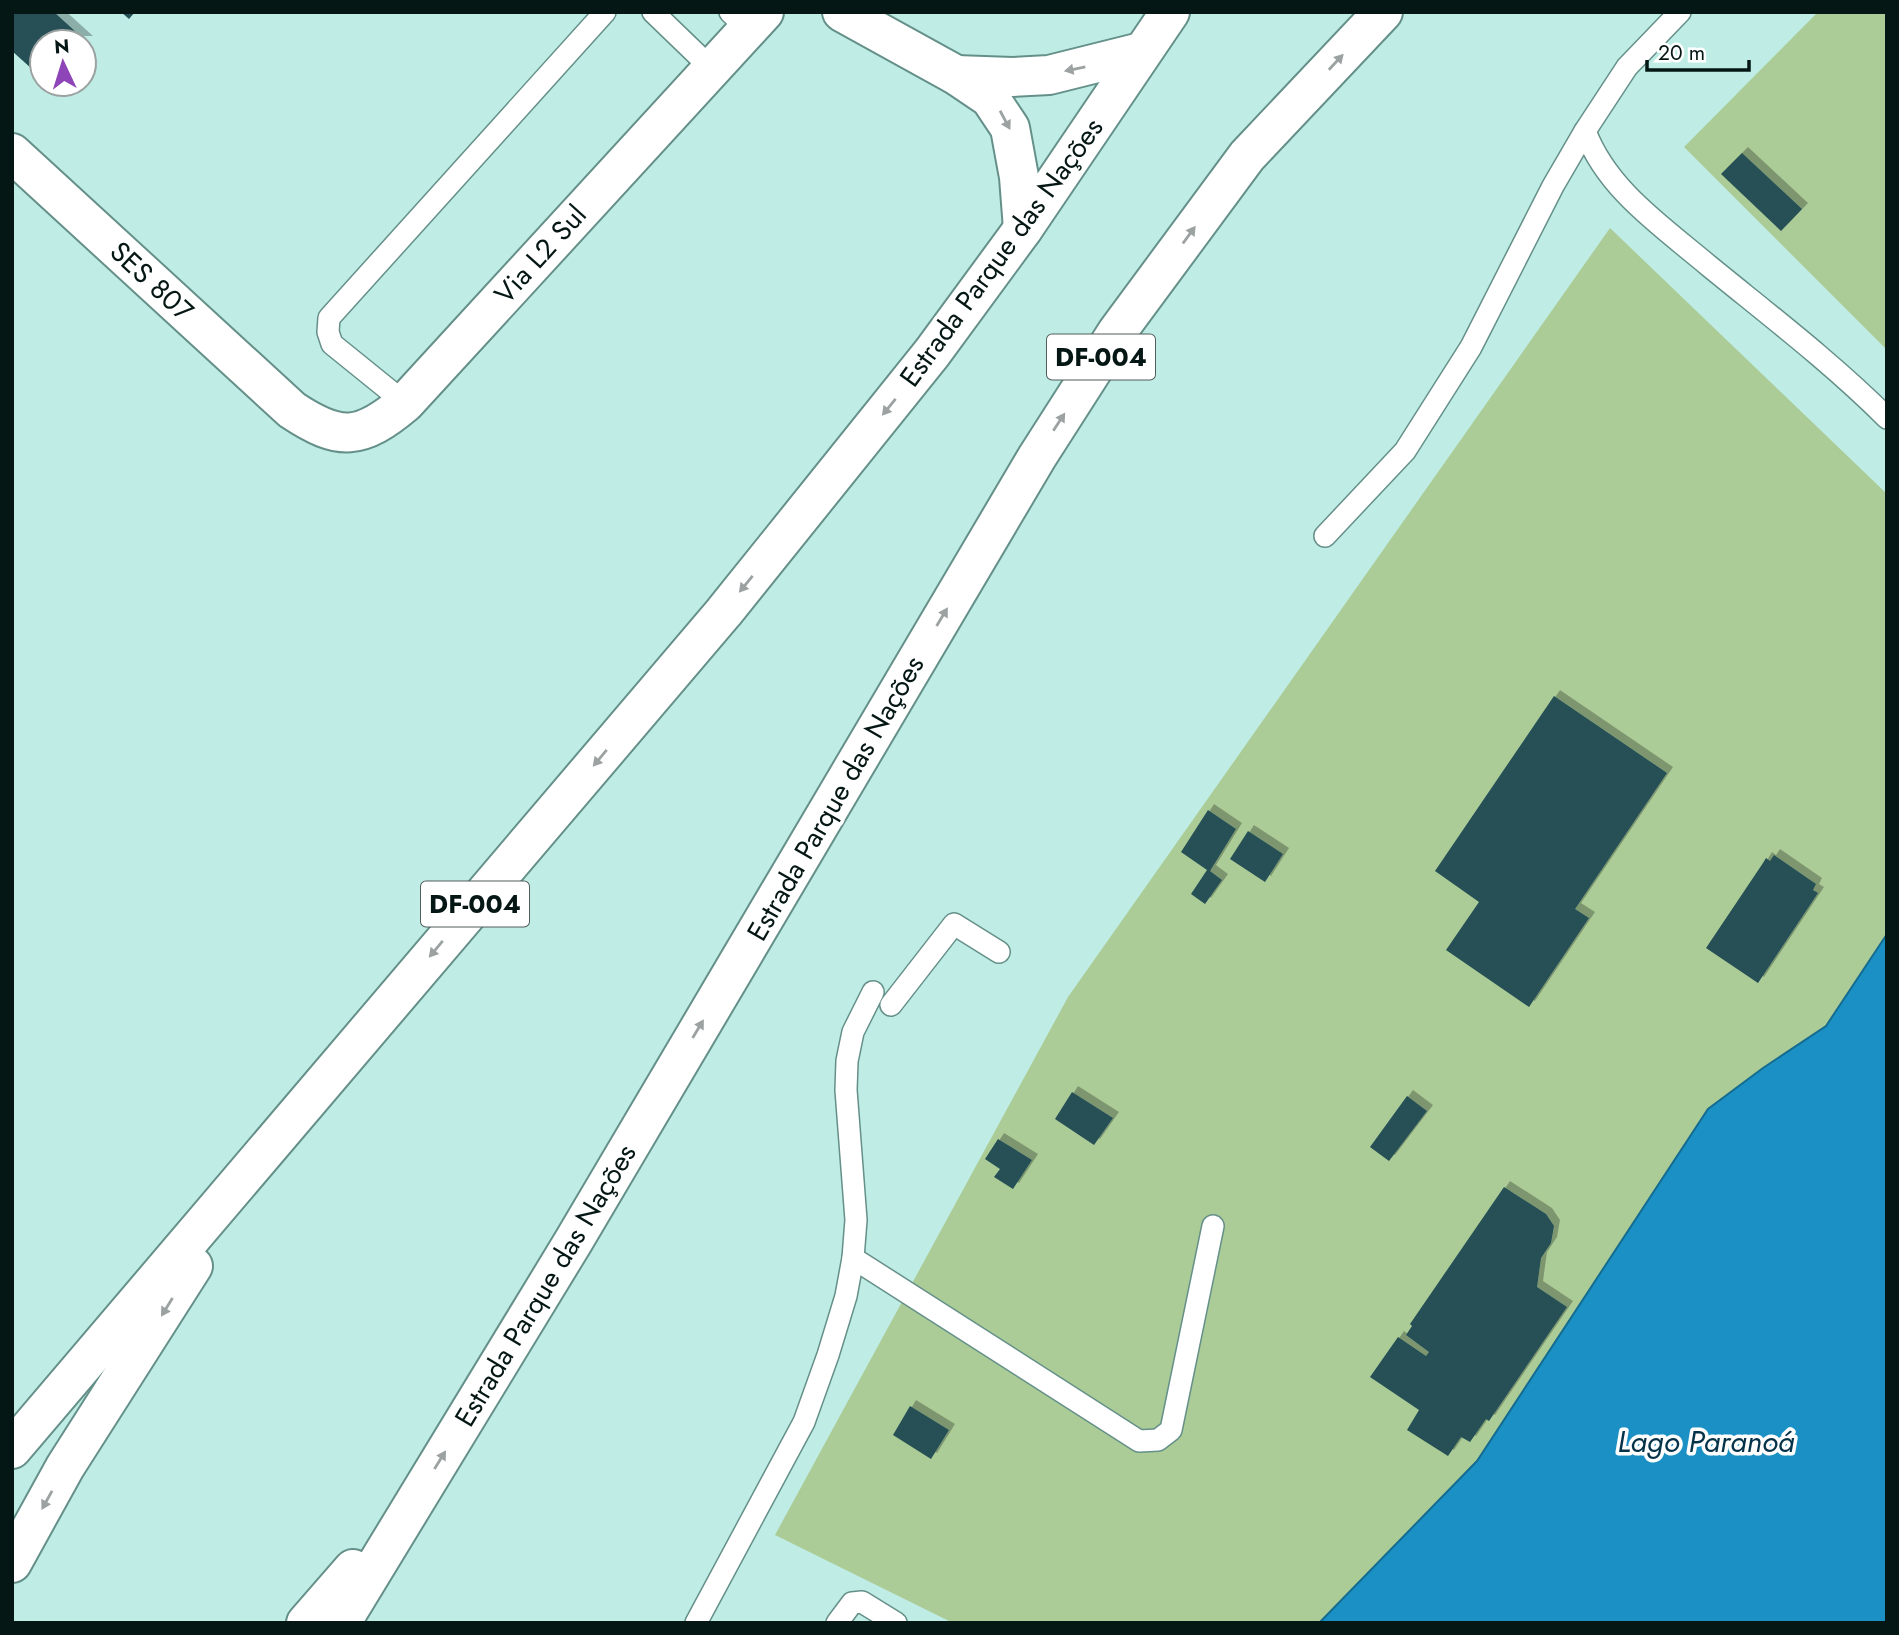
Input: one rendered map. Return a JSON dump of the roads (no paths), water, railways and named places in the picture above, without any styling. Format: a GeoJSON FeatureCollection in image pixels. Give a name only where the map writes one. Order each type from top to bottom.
{"type":"FeatureCollection","features":[{"type":"Feature","properties":{"kind":"main road"},"geometry":{"type":"LineString","coordinates":[[842,12],[956,75],[990,98],[1010,128],[1019,177],[1023,229]]}},
{"type":"Feature","properties":{"kind":"main road","name":"Estrada Parque das Nações"},"geometry":{"type":"LineString","coordinates":[[12,1449],[724,612],[932,354],[1023,229],[1170,12]]}},
{"type":"Feature","properties":{"kind":"main road","name":"Estrada Parque das Nações"},"geometry":{"type":"LineString","coordinates":[[341,1623],[573,1242],[1037,457],[1117,332],[1247,156],[1383,12]]}},
{"type":"Feature","properties":{"kind":"main road","name":"Via L2 Sul"},"geometry":{"type":"LineString","coordinates":[[292,410],[316,427],[346,434],[362,431],[384,421],[405,403],[711,68],[747,18]]}},
{"type":"Feature","properties":{"kind":"main road"},"geometry":{"type":"LineString","coordinates":[[956,75],[1049,75],[1141,52]]}},
{"type":"Feature","properties":{"kind":"main road","name":"SES 807"},"geometry":{"type":"LineString","coordinates":[[12,153],[292,410]]}},
{"type":"Feature","properties":{"kind":"main road"},"geometry":{"type":"LineString","coordinates":[[12,1563],[65,1467],[269,1146]]}},
{"type":"Feature","properties":{"kind":"main road"},"geometry":{"type":"LineString","coordinates":[[306,1623],[417,1497]]}},
{"type":"Feature","properties":{"kind":"lane"},"geometry":{"type":"LineString","coordinates":[[405,403],[332,344],[328,332],[329,318],[605,12]]}},
{"type":"Feature","properties":{"kind":"lane"},"geometry":{"type":"LineString","coordinates":[[653,12],[711,68]]}},
{"type":"Feature","properties":{"kind":"lane"},"geometry":{"type":"LineString","coordinates":[[1325,536],[1405,452],[1471,347],[1553,186],[1585,131],[1627,67],[1680,12]]}},
{"type":"Feature","properties":{"kind":"lane"},"geometry":{"type":"LineString","coordinates":[[1585,131],[1593,152],[1630,200],[1816,354],[1887,418]]}},
{"type":"Feature","properties":{"kind":"lane"},"geometry":{"type":"LineString","coordinates":[[891,1005],[954,924],[999,952]]}},
{"type":"Feature","properties":{"kind":"lane"},"geometry":{"type":"LineString","coordinates":[[696,1623],[804,1422],[846,1296],[856,1220],[846,1090],[847,1061],[853,1032],[873,992]]}},
{"type":"Feature","properties":{"kind":"lane"},"geometry":{"type":"LineString","coordinates":[[853,1258],[1139,1441],[1158,1440],[1171,1430],[1213,1226]]}},
{"type":"Feature","properties":{"kind":"lane"},"geometry":{"type":"LineString","coordinates":[[837,1623],[852,1603],[862,1602],[896,1623]]}},
{"type":"Feature","properties":{"kind":"water","name":"Lago Paranoá"},"geometry":{"type":"Polygon","coordinates":[[[1887,934],[1887,1623],[1319,1623],[1477,1461],[1708,1109],[1826,1026],[1887,934]]]}}]}
